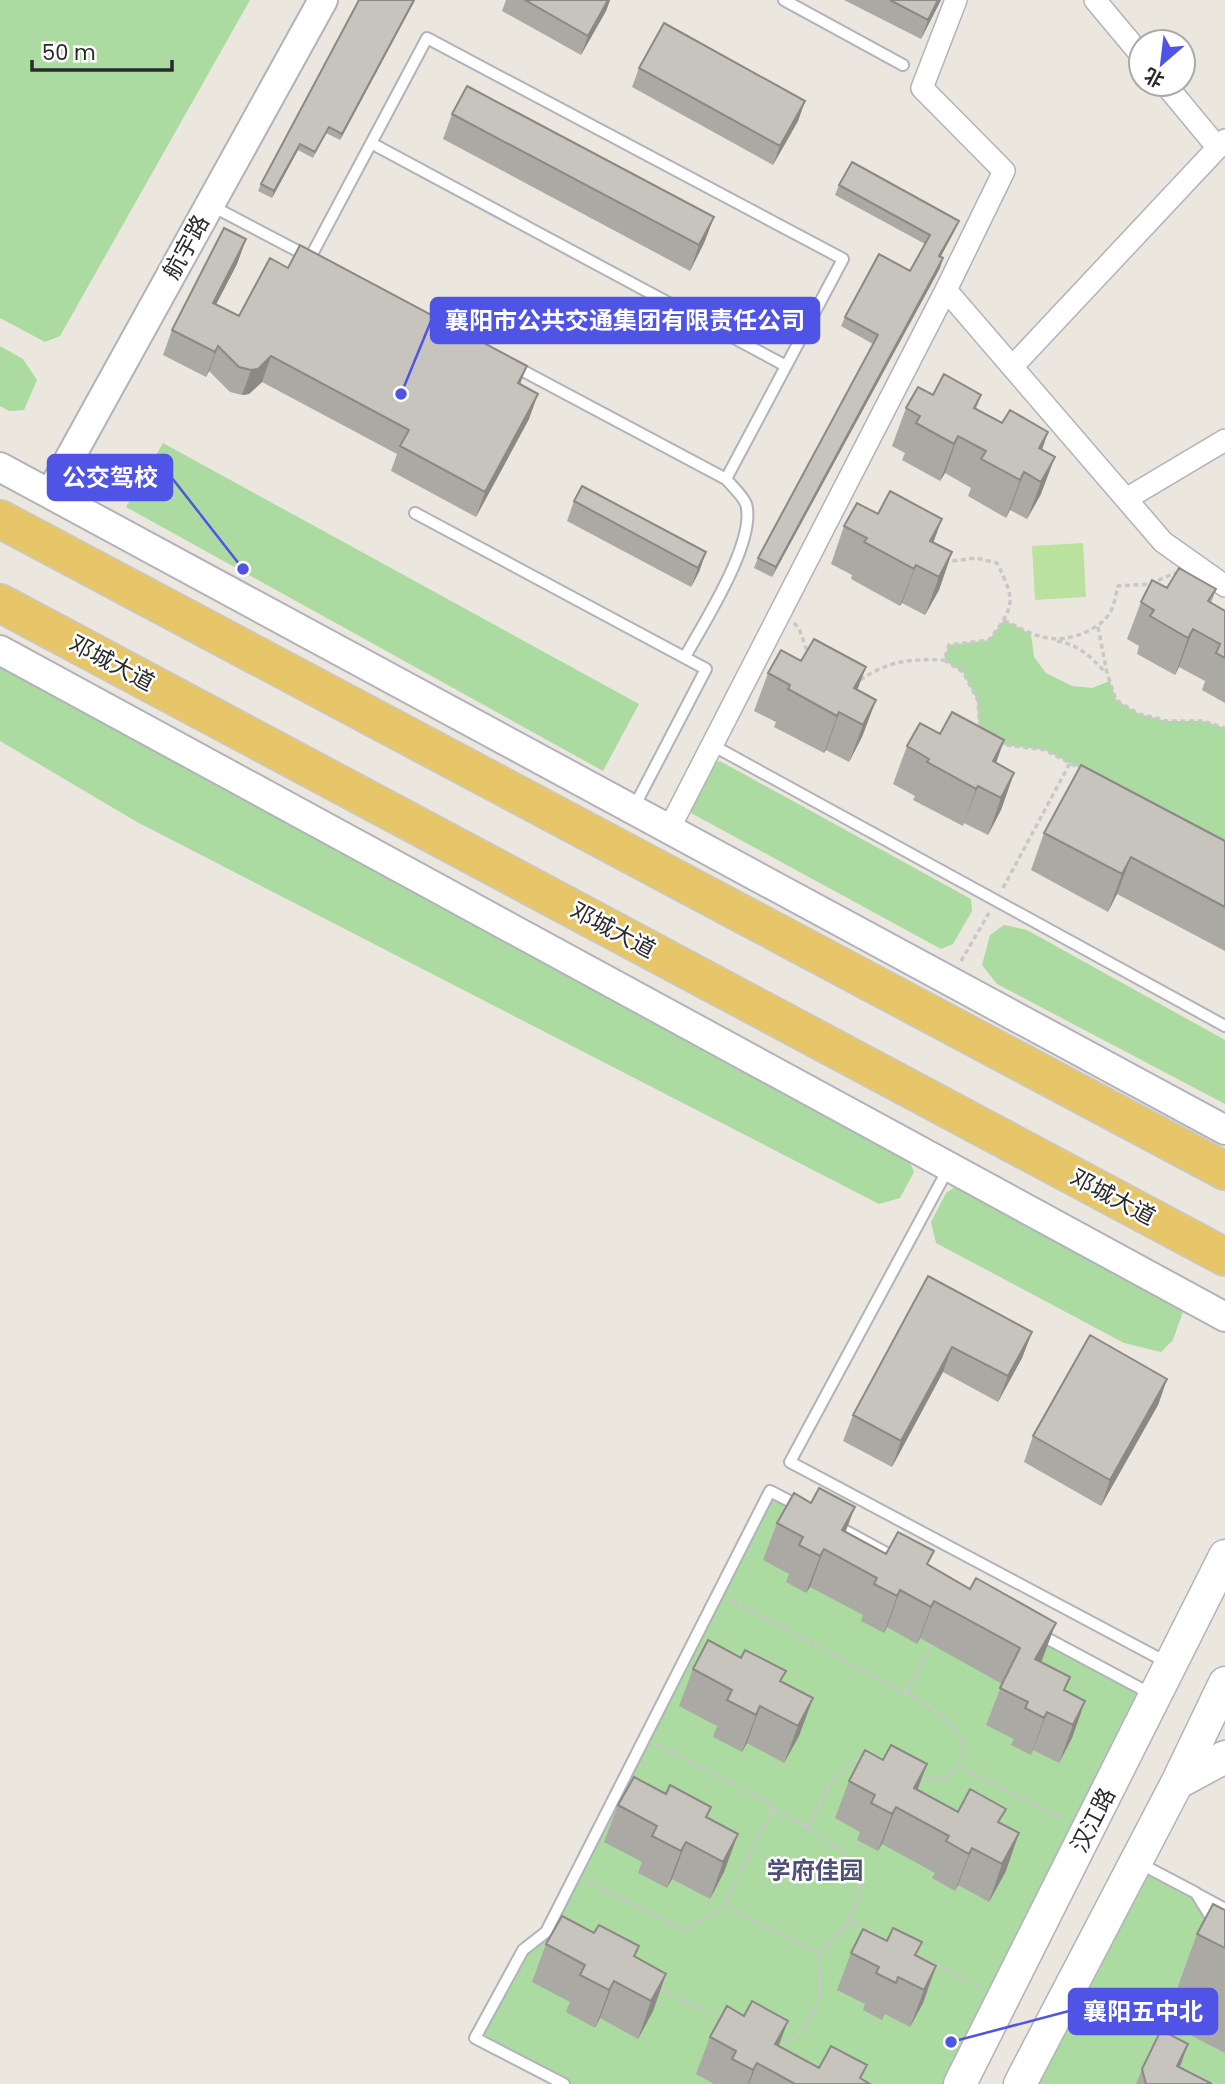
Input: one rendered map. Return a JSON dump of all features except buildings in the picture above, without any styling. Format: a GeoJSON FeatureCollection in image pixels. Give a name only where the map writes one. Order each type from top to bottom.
{"type":"FeatureCollection","features":[{"type":"Feature","properties":{"kind":"highway"},"geometry":{"type":"LineString","coordinates":[[0,519],[1225,1171]]}},
{"type":"Feature","properties":{"kind":"highway","name":"邓城大道"},"geometry":{"type":"LineString","coordinates":[[0,603],[1223,1257]]}},
{"type":"Feature","properties":{"kind":"main road","name":"汉江路"},"geometry":{"type":"LineString","coordinates":[[960,2084],[1225,1556]]}},
{"type":"Feature","properties":{"kind":"main road"},"geometry":{"type":"LineString","coordinates":[[1020,2084],[1177,1783],[1225,1683]]}},
{"type":"Feature","properties":{"kind":"main road"},"geometry":{"type":"LineString","coordinates":[[1177,1783],[1225,1757]]}},
{"type":"Feature","properties":{"kind":"street","name":"航宇路"},"geometry":{"type":"LineString","coordinates":[[50,494],[323,0]]}},
{"type":"Feature","properties":{"kind":"street"},"geometry":{"type":"LineString","coordinates":[[669,829],[946,290],[1004,171],[922,88],[956,0]]}},
{"type":"Feature","properties":{"kind":"street"},"geometry":{"type":"LineString","coordinates":[[1095,0],[1127,38]]}},
{"type":"Feature","properties":{"kind":"street"},"geometry":{"type":"LineString","coordinates":[[1012,367],[1222,144],[1178,98]]}},
{"type":"Feature","properties":{"kind":"street"},"geometry":{"type":"LineString","coordinates":[[946,290],[1164,542],[1225,586]]}},
{"type":"Feature","properties":{"kind":"street"},"geometry":{"type":"LineString","coordinates":[[1126,499],[1225,440]]}},
{"type":"Feature","properties":{"kind":"street"},"geometry":{"type":"LineString","coordinates":[[0,467],[1225,1130]]}},
{"type":"Feature","properties":{"kind":"street"},"geometry":{"type":"LineString","coordinates":[[0,650],[1225,1318]]}},
{"type":"Feature","properties":{"kind":"street"},"geometry":{"type":"LineString","coordinates":[[614,845],[633,809]]}},
{"type":"Feature","properties":{"kind":"lane"},"geometry":{"type":"LineString","coordinates":[[784,0],[903,65]]}},
{"type":"Feature","properties":{"kind":"lane"},"geometry":{"type":"LineString","coordinates":[[310,258],[427,38],[843,259],[726,479]]}},
{"type":"Feature","properties":{"kind":"lane"},"geometry":{"type":"LineString","coordinates":[[371,143],[786,366]]}},
{"type":"Feature","properties":{"kind":"lane"},"geometry":{"type":"LineString","coordinates":[[210,204],[323,264]]}},
{"type":"Feature","properties":{"kind":"lane"},"geometry":{"type":"LineString","coordinates":[[506,362],[726,479],[746,504],[747,526],[741,551],[685,657]]}},
{"type":"Feature","properties":{"kind":"lane"},"geometry":{"type":"LineString","coordinates":[[415,513],[706,669],[633,809]]}},
{"type":"Feature","properties":{"kind":"lane"},"geometry":{"type":"LineString","coordinates":[[712,745],[1225,1026]]}},
{"type":"Feature","properties":{"kind":"lane"},"geometry":{"type":"LineString","coordinates":[[948,1167],[790,1462],[1171,1664]]}},
{"type":"Feature","properties":{"kind":"lane"},"geometry":{"type":"LineString","coordinates":[[564,2084],[475,2038],[523,1950],[547,1932],[770,1490],[912,1566]]}},
{"type":"Feature","properties":{"kind":"lane"},"geometry":{"type":"LineString","coordinates":[[1020,1624],[1155,1696]]}},
{"type":"Feature","properties":{"kind":"lane"},"geometry":{"type":"LineString","coordinates":[[1136,1861],[1225,1909]]}},
{"type":"Feature","properties":{"kind":"lane"},"geometry":{"type":"LineString","coordinates":[[1196,1893],[1225,1940]]}},
{"type":"Feature","properties":{"kind":"path"},"geometry":{"type":"LineString","coordinates":[[937,563],[976,558],[997,563],[1011,590],[1008,615],[989,640],[949,645],[944,660]]}},
{"type":"Feature","properties":{"kind":"path"},"geometry":{"type":"LineString","coordinates":[[1053,640],[1078,635],[1098,626],[1110,613],[1118,586],[1150,584],[1170,577],[1191,562]]}},
{"type":"Feature","properties":{"kind":"path"},"geometry":{"type":"LineString","coordinates":[[781,611],[799,628],[808,657]]}},
{"type":"Feature","properties":{"kind":"path"},"geometry":{"type":"LineString","coordinates":[[1004,620],[1031,634],[1072,644],[1088,654],[1107,673]]}},
{"type":"Feature","properties":{"kind":"path"},"geometry":{"type":"LineString","coordinates":[[1098,626],[1107,673],[1116,700],[1139,714],[1167,721],[1203,721],[1225,728]]}},
{"type":"Feature","properties":{"kind":"path"},"geometry":{"type":"LineString","coordinates":[[857,682],[877,669],[908,659],[944,660],[963,672],[978,701],[981,742]]}},
{"type":"Feature","properties":{"kind":"path"},"geometry":{"type":"LineString","coordinates":[[993,744],[1045,750],[1089,773]]}},
{"type":"Feature","properties":{"kind":"path"},"geometry":{"type":"LineString","coordinates":[[950,981],[1070,763]]}},
{"type":"Feature","properties":{"kind":"path"},"geometry":{"type":"LineString","coordinates":[[718,1593],[906,1693],[949,1720],[965,1745],[958,1766],[948,1778],[921,1780],[909,1775]]}},
{"type":"Feature","properties":{"kind":"path"},"geometry":{"type":"LineString","coordinates":[[906,1693],[935,1637]]}},
{"type":"Feature","properties":{"kind":"path"},"geometry":{"type":"LineString","coordinates":[[575,1876],[685,1930],[724,1906],[774,1805],[644,1739]]}},
{"type":"Feature","properties":{"kind":"path"},"geometry":{"type":"LineString","coordinates":[[806,1828],[830,1784],[854,1760],[864,1761]]}},
{"type":"Feature","properties":{"kind":"path"},"geometry":{"type":"LineString","coordinates":[[958,1766],[1087,1831]]}},
{"type":"Feature","properties":{"kind":"path"},"geometry":{"type":"LineString","coordinates":[[770,2042],[789,2042],[807,2026],[820,1999],[820,1954],[849,1920],[859,1891],[854,1866],[835,1844],[772,1809]]}},
{"type":"Feature","properties":{"kind":"path"},"geometry":{"type":"LineString","coordinates":[[724,1906],[820,1954]]}},
{"type":"Feature","properties":{"kind":"path"},"geometry":{"type":"LineString","coordinates":[[849,1920],[896,1945]]}},
{"type":"Feature","properties":{"kind":"path"},"geometry":{"type":"LineString","coordinates":[[908,1951],[1003,2000]]}},
{"type":"Feature","properties":{"kind":"path"},"geometry":{"type":"LineString","coordinates":[[658,1987],[733,2024]]}},
{"type":"Feature","properties":{"kind":"path"},"geometry":{"type":"LineString","coordinates":[[1188,2070],[1214,2084]]}},
{"type":"Feature","properties":{"kind":"green space"},"geometry":{"type":"Polygon","coordinates":[[[0,0],[250,0],[60,336],[45,342],[0,318],[0,0]]]}},
{"type":"Feature","properties":{"kind":"green space"},"geometry":{"type":"Polygon","coordinates":[[[0,346],[23,359],[37,380],[24,410],[9,411],[0,406],[0,346]]]}},
{"type":"Feature","properties":{"kind":"green space"},"geometry":{"type":"Polygon","coordinates":[[[163,443],[639,704],[603,771],[126,507],[163,443]]]}},
{"type":"Feature","properties":{"kind":"green space"},"geometry":{"type":"Polygon","coordinates":[[[1083,543],[1086,597],[1035,600],[1032,546],[1083,543]]]}},
{"type":"Feature","properties":{"kind":"green space"},"geometry":{"type":"Polygon","coordinates":[[[1004,620],[1031,634],[1034,657],[1046,673],[1072,686],[1092,688],[1110,681],[1116,700],[1139,714],[1167,721],[1203,721],[1225,728],[1225,845],[1045,750],[980,742],[977,700],[963,672],[944,660],[949,645],[989,640],[1004,620]]]}},
{"type":"Feature","properties":{"kind":"green space"},"geometry":{"type":"Polygon","coordinates":[[[0,650],[901,1141],[914,1172],[900,1198],[879,1204],[137,822],[0,741],[0,650]]]}},
{"type":"Feature","properties":{"kind":"green space"},"geometry":{"type":"Polygon","coordinates":[[[720,761],[971,899],[972,911],[953,944],[941,949],[691,813],[688,803],[710,764],[720,761]]]}},
{"type":"Feature","properties":{"kind":"green space"},"geometry":{"type":"Polygon","coordinates":[[[1004,925],[1027,930],[1225,1040],[1225,1104],[997,984],[982,965],[990,935],[1004,925]]]}},
{"type":"Feature","properties":{"kind":"green space"},"geometry":{"type":"Polygon","coordinates":[[[968,1178],[1184,1309],[1173,1340],[1161,1352],[1124,1343],[936,1243],[931,1222],[946,1193],[968,1178]]]}},
{"type":"Feature","properties":{"kind":"green space"},"geometry":{"type":"Polygon","coordinates":[[[770,1491],[1155,1696],[960,2084],[564,2084],[475,2038],[523,1950],[546,1932],[770,1491]]]}},
{"type":"Feature","properties":{"kind":"green space"},"geometry":{"type":"Polygon","coordinates":[[[1136,1861],[1196,1893],[1225,1940],[1225,2084],[1020,2084],[1136,1861]]]}},
{"type":"Feature","properties":{"kind":"place","name":"襄阳市公共交通集团有限责任公司"},"geometry":{"type":"Point","coordinates":[401,394]}},
{"type":"Feature","properties":{"kind":"place","name":"公交驾校"},"geometry":{"type":"Point","coordinates":[243,569]}},
{"type":"Feature","properties":{"kind":"place","name":"襄阳五中北"},"geometry":{"type":"Point","coordinates":[951,2042]}},
{"type":"Feature","properties":{"kind":"district","name":"学府佳园"},"geometry":{"type":"Point","coordinates":[815,1871]}}]}
